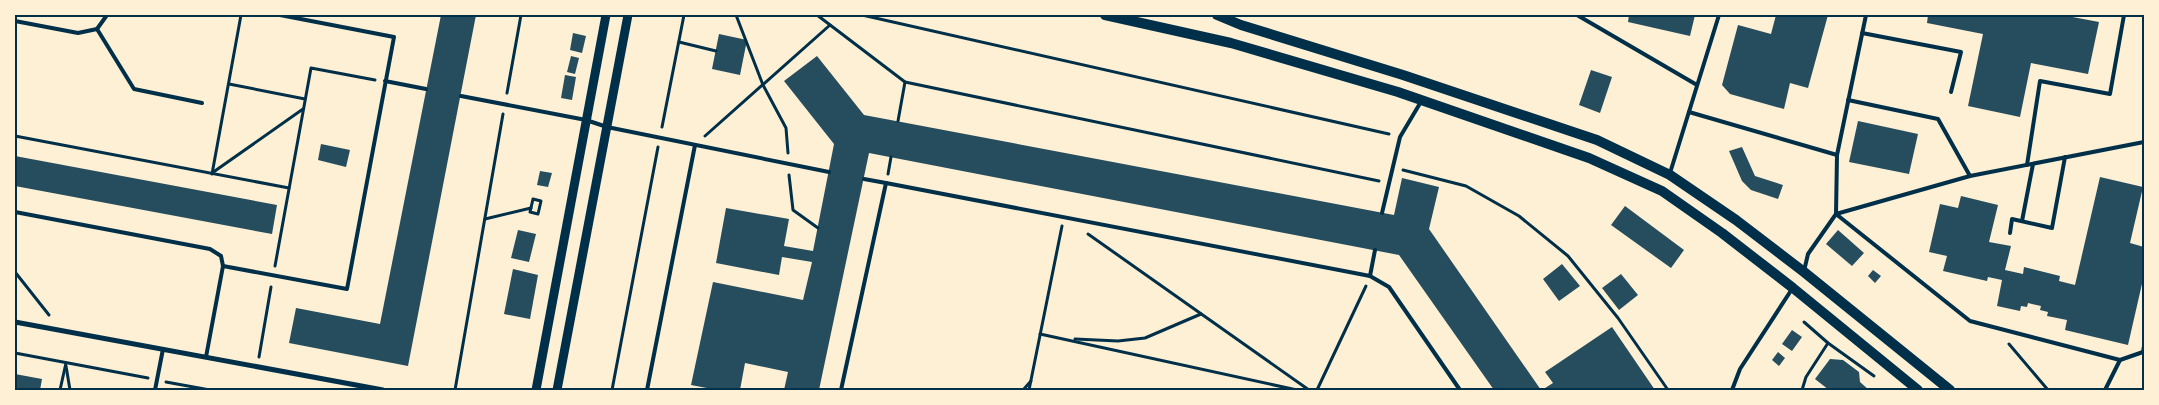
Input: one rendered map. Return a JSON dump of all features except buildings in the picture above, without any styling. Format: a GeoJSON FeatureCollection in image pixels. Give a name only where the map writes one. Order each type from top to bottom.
{"type":"FeatureCollection","features":[{"type":"Feature","properties":{"kind":"main road"},"geometry":{"type":"LineString","coordinates":[[1104,15],[1120,16],[1230,43],[1422,100],[1589,158],[1662,190],[1722,233],[1793,288],[1918,390]]}},
{"type":"Feature","properties":{"kind":"main road"},"geometry":{"type":"LineString","coordinates":[[1217,15],[1241,25],[1403,75],[1597,140],[1670,175],[1736,220],[1804,272],[1950,390]]}},
{"type":"Feature","properties":{"kind":"main road"},"geometry":{"type":"LineString","coordinates":[[1793,288],[1804,272]]}},
{"type":"Feature","properties":{"kind":"street"},"geometry":{"type":"LineString","coordinates":[[536,390],[606,15]]}},
{"type":"Feature","properties":{"kind":"street"},"geometry":{"type":"LineString","coordinates":[[557,390],[628,15]]}},
{"type":"Feature","properties":{"kind":"street"},"geometry":{"type":"LineString","coordinates":[[15,322],[383,390]]}},
{"type":"Feature","properties":{"kind":"lane"},"geometry":{"type":"LineString","coordinates":[[15,21],[78,33],[97,29],[107,15]]}},
{"type":"Feature","properties":{"kind":"lane"},"geometry":{"type":"LineString","coordinates":[[223,266],[347,289],[394,37],[280,15]]}},
{"type":"Feature","properties":{"kind":"lane"},"geometry":{"type":"LineString","coordinates":[[1577,15],[1697,84]]}},
{"type":"Feature","properties":{"kind":"lane"},"geometry":{"type":"LineString","coordinates":[[1670,175],[1718,15]]}},
{"type":"Feature","properties":{"kind":"lane"},"geometry":{"type":"LineString","coordinates":[[1804,272],[1808,254],[1836,214],[1837,155],[1866,15]]}},
{"type":"Feature","properties":{"kind":"lane"},"geometry":{"type":"LineString","coordinates":[[2027,165],[2040,81],[2110,94],[2124,15]]}},
{"type":"Feature","properties":{"kind":"lane"},"geometry":{"type":"LineString","coordinates":[[97,29],[134,89],[202,103]]}},
{"type":"Feature","properties":{"kind":"lane"},"geometry":{"type":"LineString","coordinates":[[1862,32],[1961,52],[1952,92]]}},
{"type":"Feature","properties":{"kind":"lane"},"geometry":{"type":"LineString","coordinates":[[385,82],[426,89]]}},
{"type":"Feature","properties":{"kind":"lane"},"geometry":{"type":"LineString","coordinates":[[461,96],[586,120],[607,127],[829,172]]}},
{"type":"Feature","properties":{"kind":"lane"},"geometry":{"type":"LineString","coordinates":[[1382,214],[1400,136],[1422,100]]}},
{"type":"Feature","properties":{"kind":"lane"},"geometry":{"type":"LineString","coordinates":[[1848,100],[1938,119],[1970,176]]}},
{"type":"Feature","properties":{"kind":"lane"},"geometry":{"type":"LineString","coordinates":[[1689,112],[1837,155]]}},
{"type":"Feature","properties":{"kind":"lane"},"geometry":{"type":"LineString","coordinates":[[1836,214],[1970,176],[2144,142]]}},
{"type":"Feature","properties":{"kind":"lane"},"geometry":{"type":"LineString","coordinates":[[647,390],[695,145]]}},
{"type":"Feature","properties":{"kind":"lane"},"geometry":{"type":"LineString","coordinates":[[2010,233],[2012,220],[2052,228],[2065,157]]}},
{"type":"Feature","properties":{"kind":"lane"},"geometry":{"type":"LineString","coordinates":[[2022,221],[2033,164]]}},
{"type":"Feature","properties":{"kind":"lane"},"geometry":{"type":"LineString","coordinates":[[864,179],[1370,276],[1389,288],[1460,390]]}},
{"type":"Feature","properties":{"kind":"lane"},"geometry":{"type":"LineString","coordinates":[[841,390],[886,183]]}},
{"type":"Feature","properties":{"kind":"lane"},"geometry":{"type":"LineString","coordinates":[[15,212],[210,249],[221,256],[223,266],[206,357]]}},
{"type":"Feature","properties":{"kind":"lane"},"geometry":{"type":"LineString","coordinates":[[1836,214],[1970,321],[2120,360],[2142,352],[2144,346]]}},
{"type":"Feature","properties":{"kind":"lane"},"geometry":{"type":"LineString","coordinates":[[1370,276],[1376,250]]}},
{"type":"Feature","properties":{"kind":"lane"},"geometry":{"type":"LineString","coordinates":[[1732,390],[1740,369],[1793,288]]}},
{"type":"Feature","properties":{"kind":"lane"},"geometry":{"type":"LineString","coordinates":[[155,390],[164,349]]}},
{"type":"Feature","properties":{"kind":"lane"},"geometry":{"type":"LineString","coordinates":[[2105,390],[2120,360]]}},
{"type":"Feature","properties":{"kind":"path"},"geometry":{"type":"LineString","coordinates":[[212,174],[241,15]]}},
{"type":"Feature","properties":{"kind":"path"},"geometry":{"type":"LineString","coordinates":[[455,390],[521,15]]}},
{"type":"Feature","properties":{"kind":"path"},"geometry":{"type":"LineString","coordinates":[[612,390],[683,15]]}},
{"type":"Feature","properties":{"kind":"path"},"geometry":{"type":"LineString","coordinates":[[736,15],[762,85],[786,128],[793,210],[818,228]]}},
{"type":"Feature","properties":{"kind":"path"},"geometry":{"type":"LineString","coordinates":[[817,15],[905,82],[1389,183]]}},
{"type":"Feature","properties":{"kind":"path"},"geometry":{"type":"LineString","coordinates":[[862,15],[1400,136]]}},
{"type":"Feature","properties":{"kind":"path"},"geometry":{"type":"LineString","coordinates":[[695,145],[830,25]]}},
{"type":"Feature","properties":{"kind":"path"},"geometry":{"type":"LineString","coordinates":[[679,42],[716,52]]}},
{"type":"Feature","properties":{"kind":"path"},"geometry":{"type":"LineString","coordinates":[[257,367],[311,68],[385,82]]}},
{"type":"Feature","properties":{"kind":"path"},"geometry":{"type":"LineString","coordinates":[[898,121],[905,82]]}},
{"type":"Feature","properties":{"kind":"path"},"geometry":{"type":"LineString","coordinates":[[229,84],[305,98]]}},
{"type":"Feature","properties":{"kind":"path"},"geometry":{"type":"LineString","coordinates":[[212,174],[303,109]]}},
{"type":"Feature","properties":{"kind":"path"},"geometry":{"type":"LineString","coordinates":[[15,136],[289,188]]}},
{"type":"Feature","properties":{"kind":"path"},"geometry":{"type":"LineString","coordinates":[[1393,168],[1466,186],[1519,216],[1568,256],[1618,318],[1668,390]]}},
{"type":"Feature","properties":{"kind":"path"},"geometry":{"type":"LineString","coordinates":[[533,199],[541,201],[538,214],[530,212],[531,208],[533,199]]}},
{"type":"Feature","properties":{"kind":"path"},"geometry":{"type":"LineString","coordinates":[[485,219],[531,208]]}},
{"type":"Feature","properties":{"kind":"path"},"geometry":{"type":"LineString","coordinates":[[1029,390],[1064,217],[1309,390]]}},
{"type":"Feature","properties":{"kind":"path"},"geometry":{"type":"LineString","coordinates":[[15,272],[60,330]]}},
{"type":"Feature","properties":{"kind":"path"},"geometry":{"type":"LineString","coordinates":[[1317,390],[1370,276]]}},
{"type":"Feature","properties":{"kind":"path"},"geometry":{"type":"LineString","coordinates":[[1064,339],[1118,341],[1145,338],[1201,314]]}},
{"type":"Feature","properties":{"kind":"path"},"geometry":{"type":"LineString","coordinates":[[1804,322],[1880,380]]}},
{"type":"Feature","properties":{"kind":"path"},"geometry":{"type":"LineString","coordinates":[[1996,328],[2048,390]]}},
{"type":"Feature","properties":{"kind":"path"},"geometry":{"type":"LineString","coordinates":[[1040,334],[1297,390]]}},
{"type":"Feature","properties":{"kind":"path"},"geometry":{"type":"LineString","coordinates":[[1802,390],[1806,377],[1828,342]]}},
{"type":"Feature","properties":{"kind":"path"},"geometry":{"type":"LineString","coordinates":[[15,353],[210,390]]}},
{"type":"Feature","properties":{"kind":"path"},"geometry":{"type":"LineString","coordinates":[[60,390],[66,363]]}},
{"type":"Feature","properties":{"kind":"path"},"geometry":{"type":"LineString","coordinates":[[66,363],[70,390]]}},
{"type":"Feature","properties":{"kind":"path"},"geometry":{"type":"LineString","coordinates":[[1023,390],[1031,380]]}}]}
